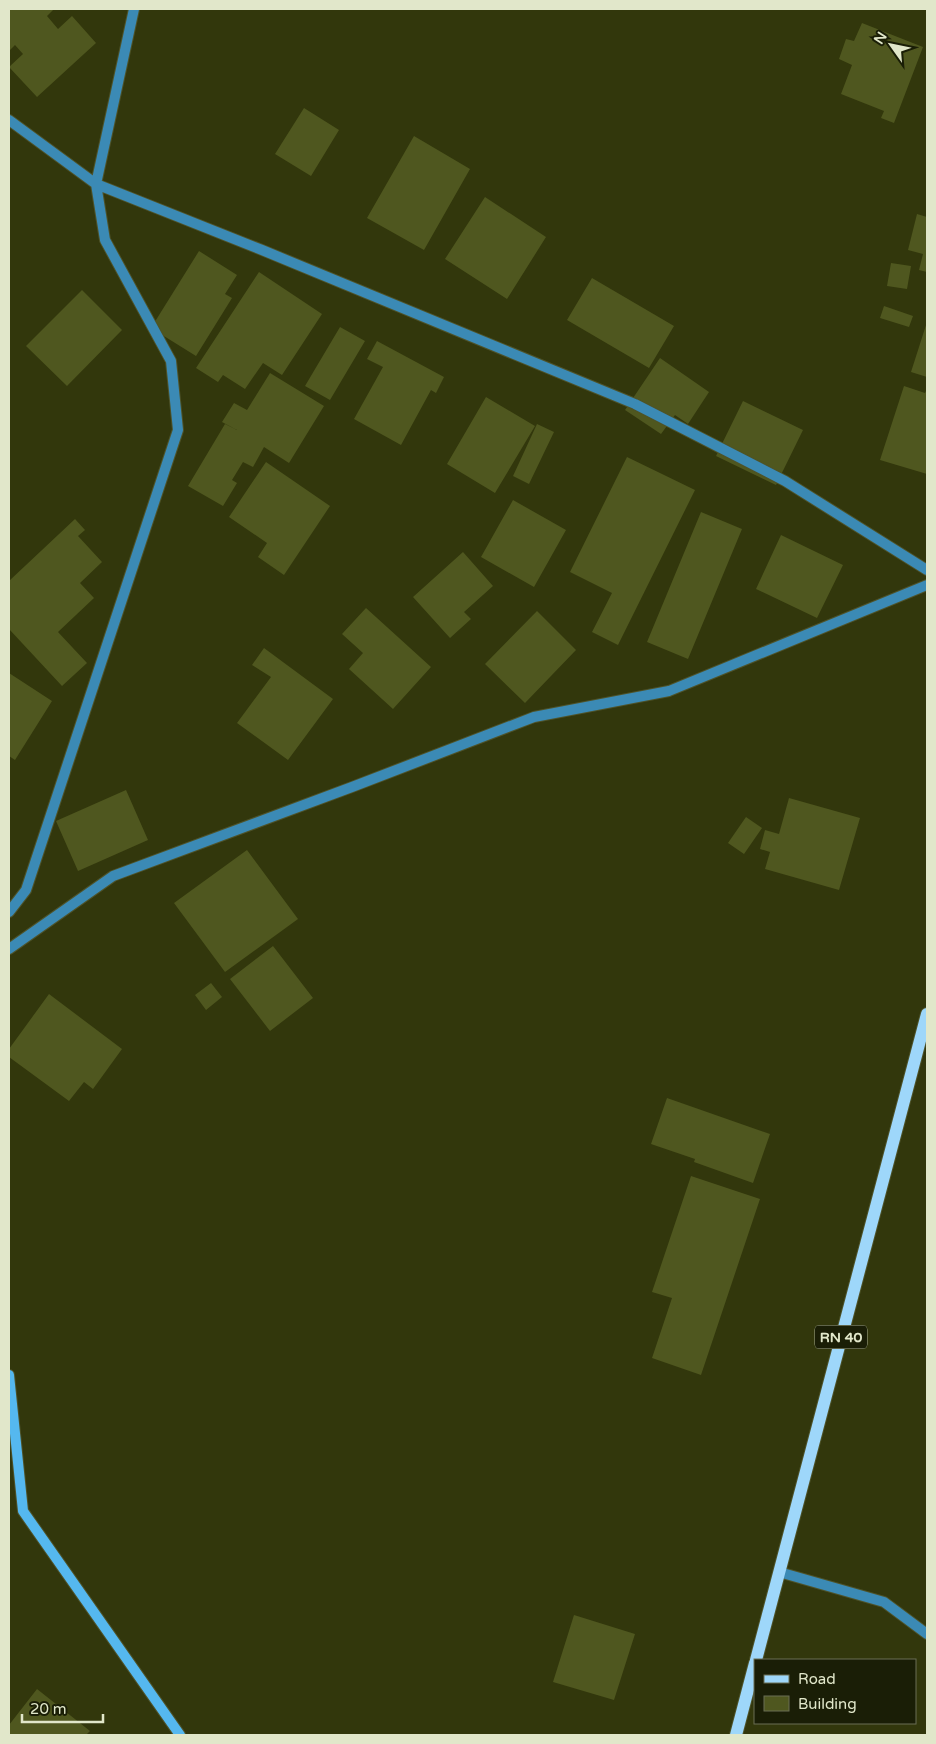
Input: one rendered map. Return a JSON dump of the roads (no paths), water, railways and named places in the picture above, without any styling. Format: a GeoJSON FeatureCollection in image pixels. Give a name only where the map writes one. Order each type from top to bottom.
{"type":"FeatureCollection","features":[{"type":"Feature","properties":{"kind":"main road","name":"RN 40"},"geometry":{"type":"LineString","coordinates":[[756,1659],[927,1014]]}},
{"type":"Feature","properties":{"kind":"main road","name":"RN 40"},"geometry":{"type":"LineString","coordinates":[[736,1735],[754,1666]]}},
{"type":"Feature","properties":{"kind":"street"},"geometry":{"type":"LineString","coordinates":[[9,912],[26,890],[178,430],[171,361],[106,240],[96,184],[134,9]]}},
{"type":"Feature","properties":{"kind":"street"},"geometry":{"type":"LineString","coordinates":[[9,120],[96,184],[253,246],[635,404],[785,481],[927,570]]}},
{"type":"Feature","properties":{"kind":"street"},"geometry":{"type":"LineString","coordinates":[[9,949],[113,876],[534,717],[669,691],[927,585]]}},
{"type":"Feature","properties":{"kind":"street"},"geometry":{"type":"LineString","coordinates":[[9,1375],[23,1511],[180,1735]]}},
{"type":"Feature","properties":{"kind":"street"},"geometry":{"type":"LineString","coordinates":[[779,1572],[884,1602],[927,1634]]}}]}
